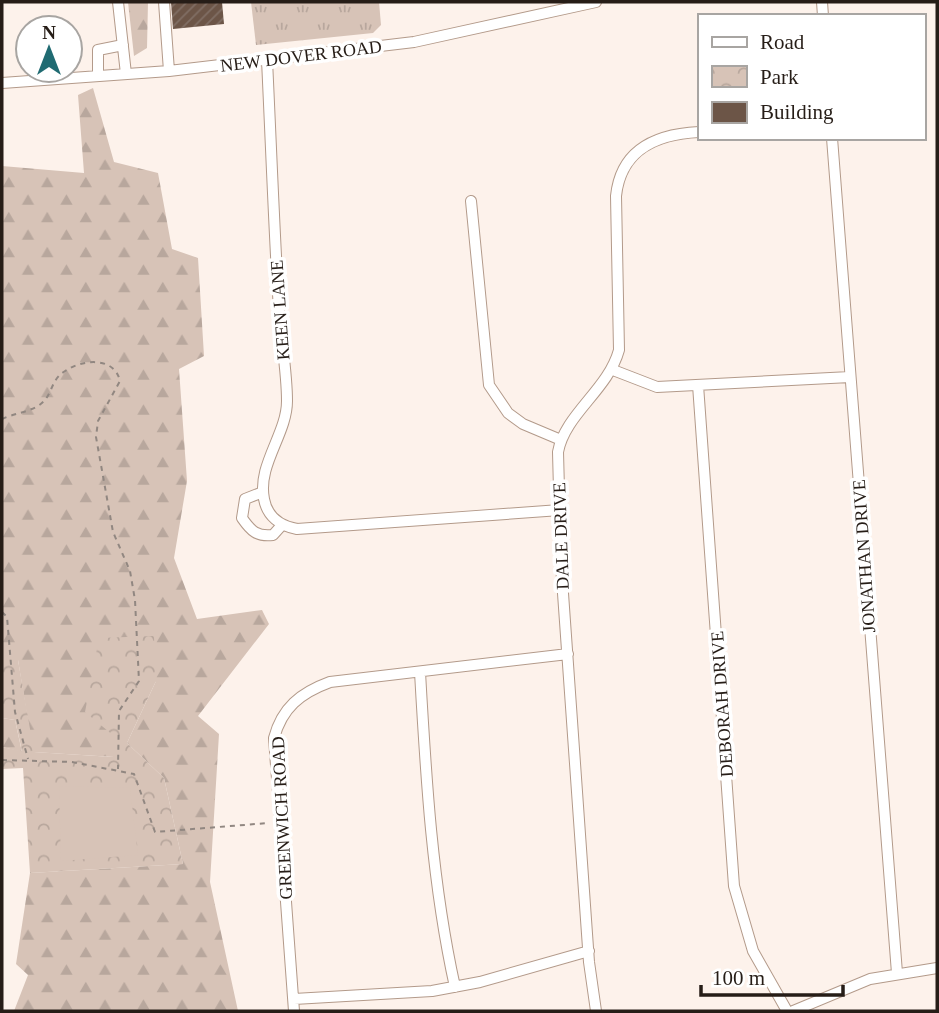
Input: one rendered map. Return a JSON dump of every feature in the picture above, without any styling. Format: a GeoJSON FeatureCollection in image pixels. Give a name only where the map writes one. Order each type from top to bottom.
{"type":"FeatureCollection","features":[{"type":"Feature","properties":{"kind":"street"},"geometry":{"type":"LineString","coordinates":[[118,2],[126,74]]}},
{"type":"Feature","properties":{"kind":"street"},"geometry":{"type":"LineString","coordinates":[[164,2],[169,71]]}},
{"type":"Feature","properties":{"kind":"street","name":"NEW DOVER ROAD"},"geometry":{"type":"LineString","coordinates":[[2,83],[169,71],[414,42],[592,2]]}},
{"type":"Feature","properties":{"kind":"street"},"geometry":{"type":"LineString","coordinates":[[98,76],[98,50],[123,45]]}},
{"type":"Feature","properties":{"kind":"street","name":"KEEN LANE"},"geometry":{"type":"LineString","coordinates":[[263,492],[270,455],[287,404],[279,315],[267,61]]}},
{"type":"Feature","properties":{"kind":"street"},"geometry":{"type":"LineString","coordinates":[[471,201],[488,385],[508,413],[523,424],[561,440],[613,370],[619,350],[616,196],[620,176],[630,158],[651,141],[664,135],[698,132]]}},
{"type":"Feature","properties":{"kind":"street","name":"JONATHAN DRIVE"},"geometry":{"type":"LineString","coordinates":[[832,140],[897,973]]}},
{"type":"Feature","properties":{"kind":"street"},"geometry":{"type":"LineString","coordinates":[[613,370],[650,386],[850,377]]}},
{"type":"Feature","properties":{"kind":"street","name":"DEBORAH DRIVE"},"geometry":{"type":"LineString","coordinates":[[698,385],[734,886],[753,951],[787,1011]]}},
{"type":"Feature","properties":{"kind":"street","name":"DALE DRIVE"},"geometry":{"type":"LineString","coordinates":[[561,440],[560,510],[568,654],[589,951],[596,1011]]}},
{"type":"Feature","properties":{"kind":"street"},"geometry":{"type":"LineString","coordinates":[[282,524],[274,535],[263,536],[251,531],[242,518],[245,499],[263,492],[266,508],[282,524],[305,529],[560,510]]}},
{"type":"Feature","properties":{"kind":"street","name":"GREENWICH ROAD"},"geometry":{"type":"LineString","coordinates":[[294,1011],[274,738],[279,718],[299,697],[330,682],[568,654]]}},
{"type":"Feature","properties":{"kind":"street"},"geometry":{"type":"LineString","coordinates":[[421,673],[426,788],[436,889],[455,987]]}},
{"type":"Feature","properties":{"kind":"street"},"geometry":{"type":"LineString","coordinates":[[293,999],[393,995],[455,987],[589,951]]}},
{"type":"Feature","properties":{"kind":"street"},"geometry":{"type":"LineString","coordinates":[[793,1011],[847,987],[897,973],[937,968]]}},
{"type":"Feature","properties":{"kind":"path"},"geometry":{"type":"LineString","coordinates":[[2,419],[43,403],[60,375],[73,367],[102,362],[114,366],[118,374],[120,382],[98,421],[96,437],[113,532],[130,571],[135,600],[139,681],[119,711],[118,769]]}},
{"type":"Feature","properties":{"kind":"path"},"geometry":{"type":"LineString","coordinates":[[2,612],[6,617],[15,712],[28,760]]}},
{"type":"Feature","properties":{"kind":"path"},"geometry":{"type":"LineString","coordinates":[[2,760],[118,769],[134,774],[155,832],[280,822]]}},
{"type":"Feature","properties":{"kind":"green space"},"geometry":{"type":"Polygon","coordinates":[[[128,2],[148,2],[147,48],[134,56],[128,2]]]}},
{"type":"Feature","properties":{"kind":"green space"},"geometry":{"type":"Polygon","coordinates":[[[251,2],[379,2],[381,25],[373,33],[256,45],[251,2]]]}},
{"type":"Feature","properties":{"kind":"green space"},"geometry":{"type":"Polygon","coordinates":[[[93,88],[114,162],[158,173],[172,249],[198,258],[204,356],[179,369],[187,481],[174,558],[197,619],[262,610],[269,624],[198,716],[219,734],[210,882],[238,1011],[14,1011],[28,975],[16,964],[30,873],[183,864],[164,778],[127,743],[156,681],[114,736],[114,757],[33,752],[18,660],[2,660],[2,166],[84,173],[78,95],[93,88]]]}},
{"type":"Feature","properties":{"kind":"green space"},"geometry":{"type":"Polygon","coordinates":[[[154,636],[156,681],[127,743],[164,778],[183,864],[30,873],[23,768],[2,769],[2,747],[22,751],[15,720],[2,718],[2,660],[18,660],[34,752],[113,757],[114,736],[85,712],[99,638],[154,636]]]}},
{"type":"Feature","properties":{"kind":"green space"},"geometry":{"type":"Polygon","coordinates":[[[2,718],[15,720],[22,752],[2,747],[2,718]]]}},
{"type":"Feature","properties":{"kind":"green space"},"geometry":{"type":"Polygon","coordinates":[[[59,786],[130,788],[138,855],[61,861],[59,786]]]}},
{"type":"Feature","properties":{"kind":"building"},"geometry":{"type":"Polygon","coordinates":[[[171,2],[222,2],[224,24],[173,29],[171,2]]]}}]}
